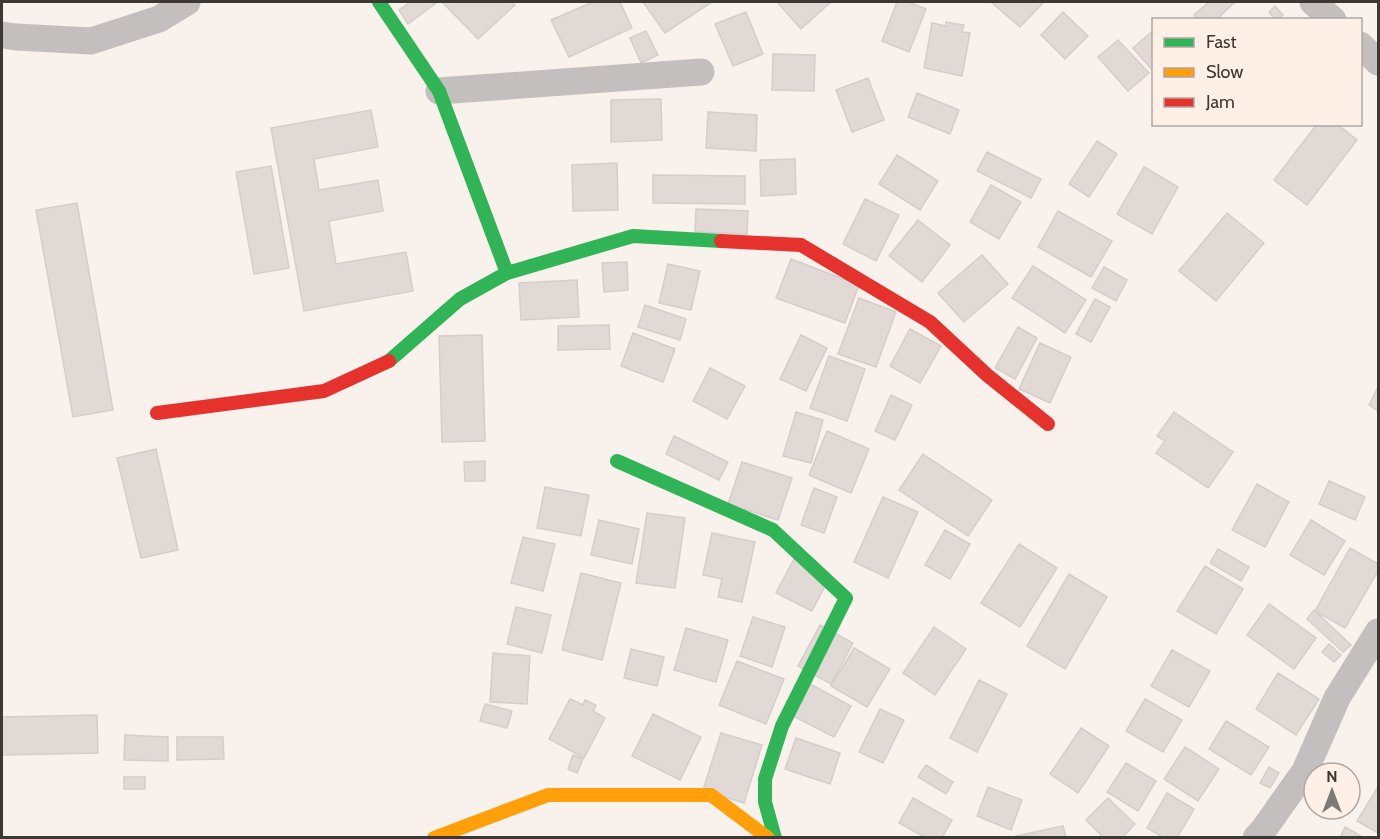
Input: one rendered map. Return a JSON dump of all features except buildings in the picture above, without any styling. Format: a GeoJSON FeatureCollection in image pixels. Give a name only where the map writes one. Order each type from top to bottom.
{"type":"FeatureCollection","features":[{"type":"Feature","properties":{"kind":"street"},"geometry":{"type":"LineString","coordinates":[[2,35],[91,41],[159,19],[187,2]]}},
{"type":"Feature","properties":{"kind":"street"},"geometry":{"type":"LineString","coordinates":[[379,2],[439,91],[507,273]]}},
{"type":"Feature","properties":{"kind":"street"},"geometry":{"type":"LineString","coordinates":[[1313,2],[1331,18]]}},
{"type":"Feature","properties":{"kind":"street"},"geometry":{"type":"LineString","coordinates":[[1362,47],[1378,62]]}},
{"type":"Feature","properties":{"kind":"street"},"geometry":{"type":"LineString","coordinates":[[439,91],[701,72]]}},
{"type":"Feature","properties":{"kind":"street"},"geometry":{"type":"LineString","coordinates":[[158,413],[324,391],[390,360],[460,299],[507,273],[633,236],[801,245],[930,322],[987,375],[1048,424]]}},
{"type":"Feature","properties":{"kind":"street"},"geometry":{"type":"LineString","coordinates":[[617,461],[773,530],[846,598],[782,726],[765,779],[765,802],[775,837]]}},
{"type":"Feature","properties":{"kind":"street"},"geometry":{"type":"LineString","coordinates":[[1256,837],[1305,771],[1337,698],[1378,632]]}},
{"type":"Feature","properties":{"kind":"street"},"geometry":{"type":"LineString","coordinates":[[434,837],[548,795],[711,795],[768,837]]}},
{"type":"Feature","properties":{"kind":"traffic: fast"},"geometry":{"type":"LineString","coordinates":[[379,2],[439,91],[507,273]]}},
{"type":"Feature","properties":{"kind":"traffic: fast"},"geometry":{"type":"LineString","coordinates":[[389,361],[460,299],[507,273],[633,236],[721,241]]}},
{"type":"Feature","properties":{"kind":"traffic: fast"},"geometry":{"type":"LineString","coordinates":[[617,461],[773,530],[846,598],[782,726],[765,779],[765,802],[775,838]]}},
{"type":"Feature","properties":{"kind":"traffic: slow"},"geometry":{"type":"LineString","coordinates":[[434,838],[548,795],[711,795],[768,838]]}},
{"type":"Feature","properties":{"kind":"traffic: jam"},"geometry":{"type":"LineString","coordinates":[[721,241],[801,245],[930,322],[987,375],[1048,424]]}},
{"type":"Feature","properties":{"kind":"traffic: jam"},"geometry":{"type":"LineString","coordinates":[[157,413],[324,391],[389,361]]}}]}
